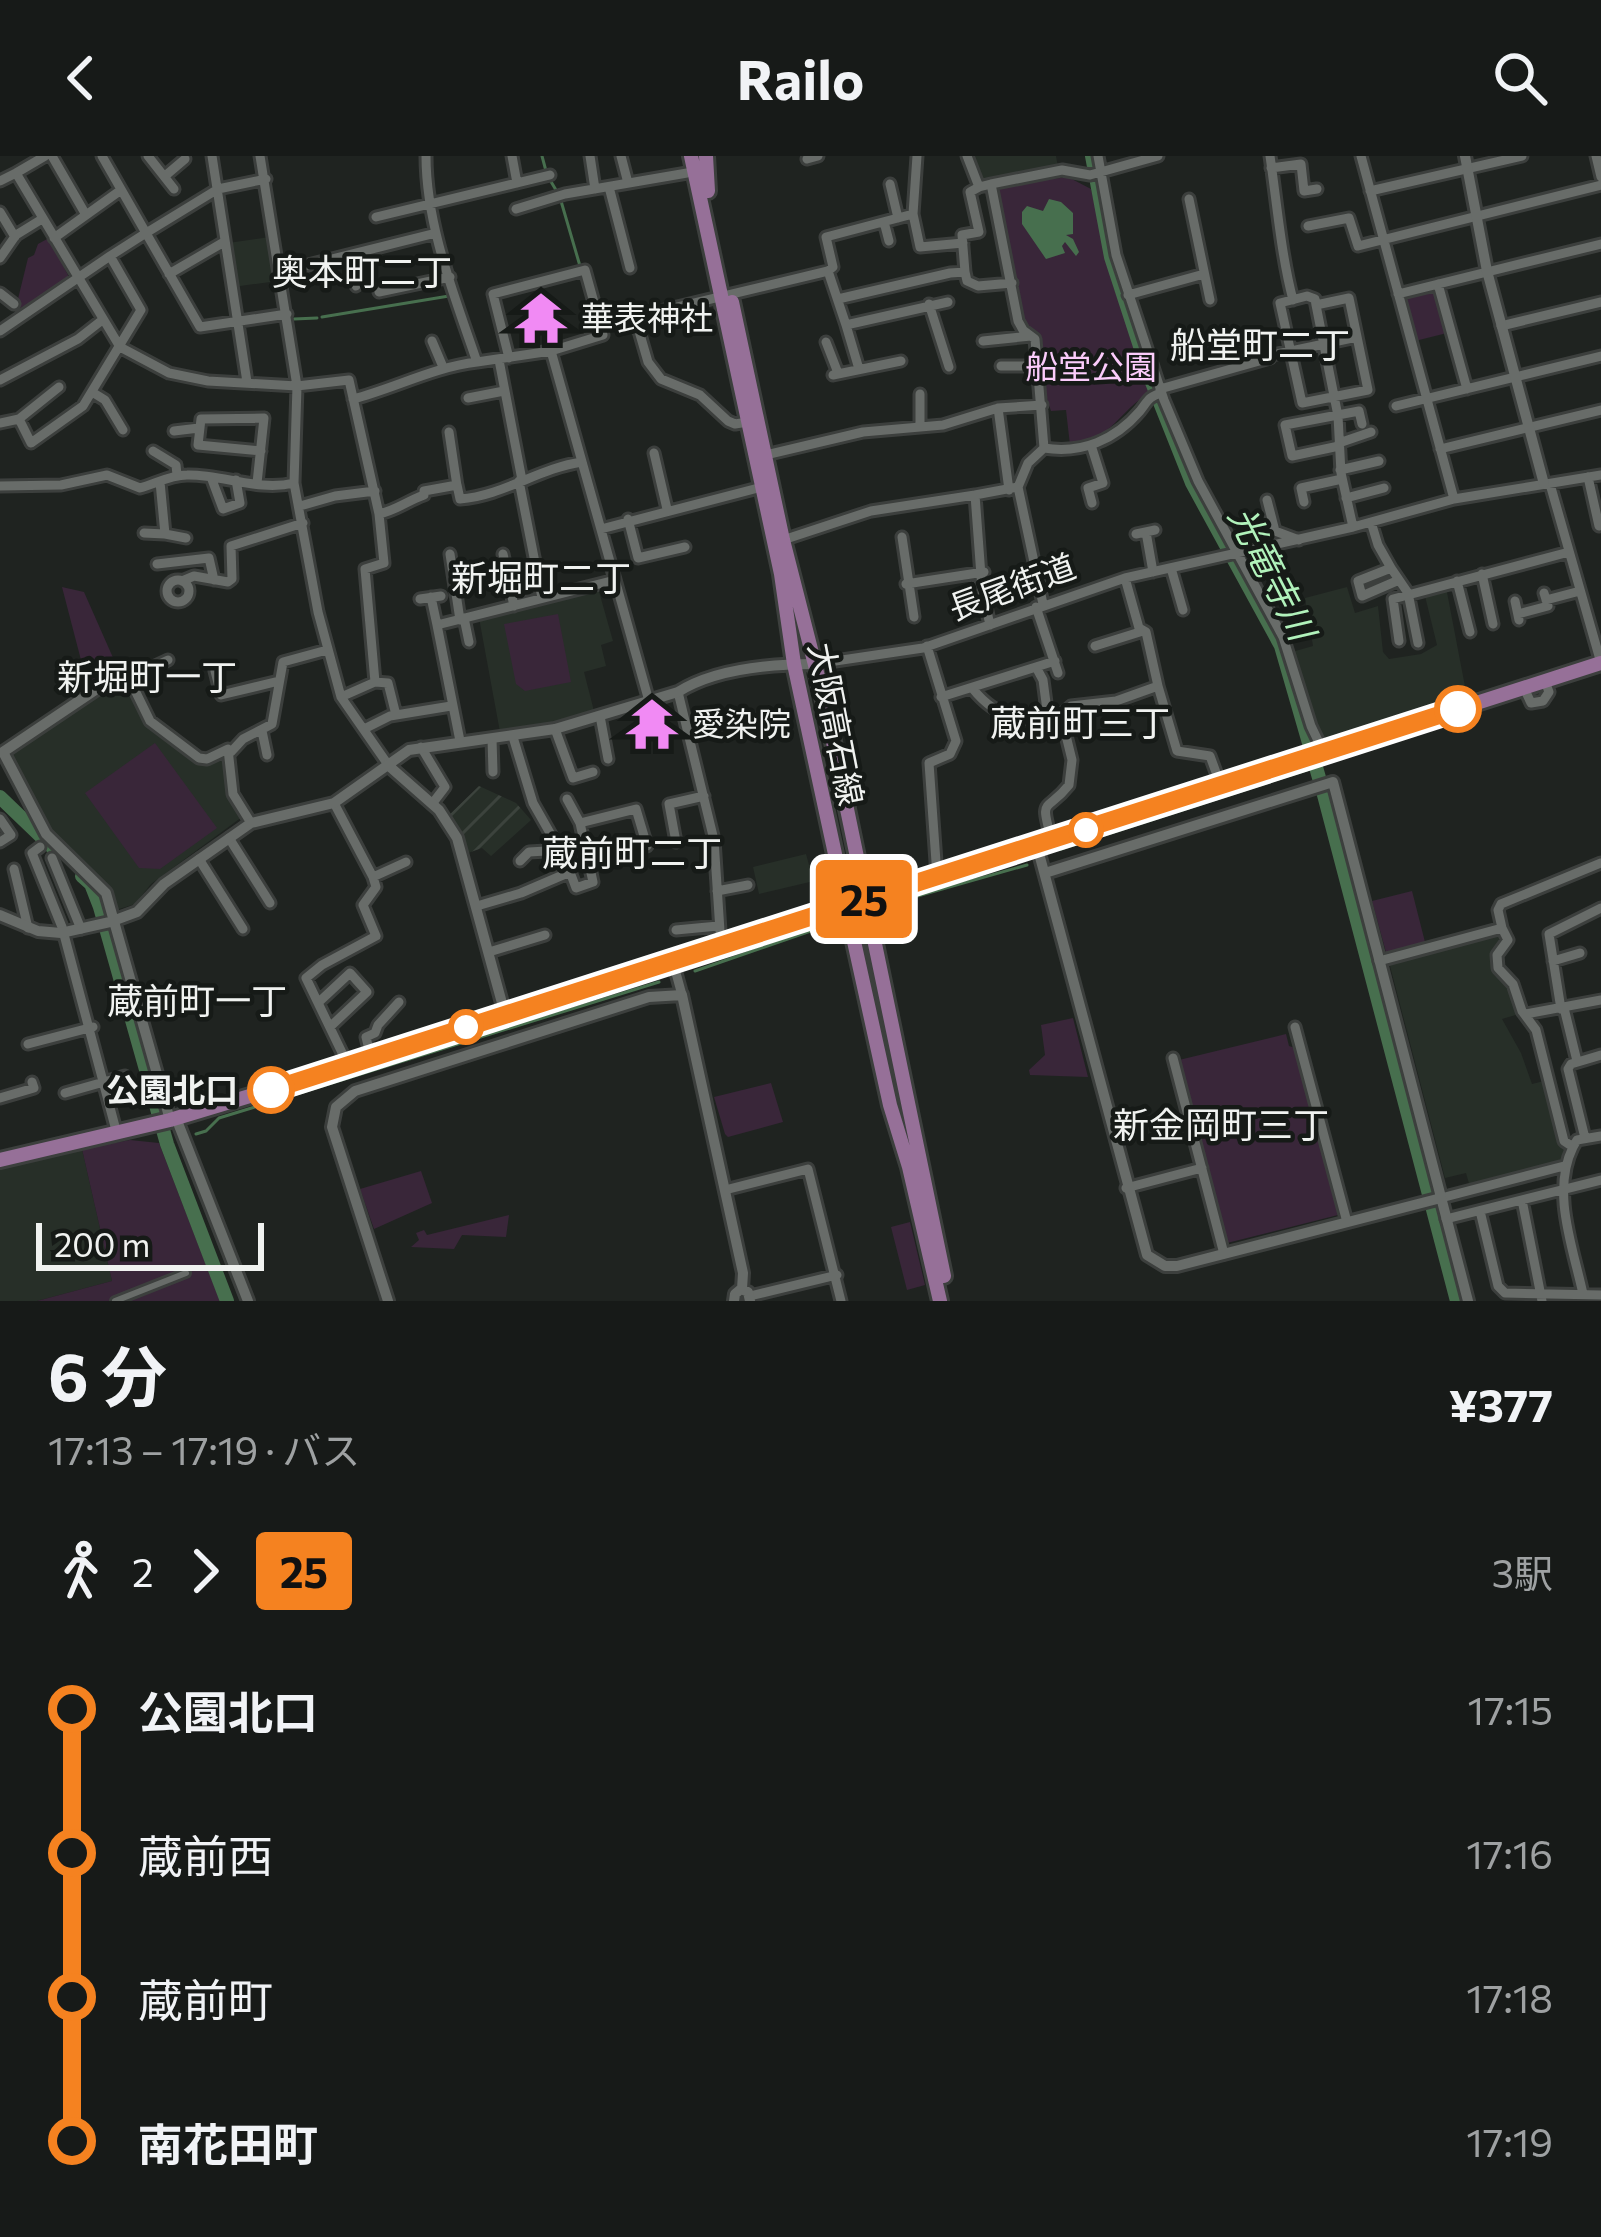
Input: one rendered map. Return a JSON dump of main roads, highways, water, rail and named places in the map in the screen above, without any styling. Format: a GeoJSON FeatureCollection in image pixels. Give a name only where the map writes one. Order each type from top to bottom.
{"type":"FeatureCollection","features":[{"type":"Feature","properties":{"kind":"main road"},"geometry":{"type":"LineString","coordinates":[[695,156],[686,173],[707,226]]}},
{"type":"Feature","properties":{"kind":"main road","name":"大阪高石線"},"geometry":{"type":"LineString","coordinates":[[695,156],[708,191],[748,422],[760,456],[794,664],[890,1105],[940,1301]]}},
{"type":"Feature","properties":{"kind":"main road","name":"大阪高石線"},"geometry":{"type":"LineString","coordinates":[[695,156],[760,456],[814,664],[866,898],[949,1301]]}},
{"type":"Feature","properties":{"kind":"main road"},"geometry":{"type":"LineString","coordinates":[[0,1160],[117,1134],[371,1058],[1601,663]]}},
{"type":"Feature","properties":{"kind":"waterway"},"geometry":{"type":"LineString","coordinates":[[542,156],[546,171]]}},
{"type":"Feature","properties":{"kind":"waterway","name":"光竜寺川"},"geometry":{"type":"LineString","coordinates":[[1092,156],[1111,257],[1151,380],[1192,483],[1281,646],[1457,1301]]}},
{"type":"Feature","properties":{"kind":"waterway"},"geometry":{"type":"LineString","coordinates":[[550,180],[556,190]]}},
{"type":"Feature","properties":{"kind":"waterway"},"geometry":{"type":"LineString","coordinates":[[561,201],[580,266]]}},
{"type":"Feature","properties":{"kind":"waterway"},"geometry":{"type":"LineString","coordinates":[[322,317],[449,296]]}},
{"type":"Feature","properties":{"kind":"waterway"},"geometry":{"type":"LineString","coordinates":[[294,319],[317,318]]}},
{"type":"Feature","properties":{"kind":"waterway"},"geometry":{"type":"LineString","coordinates":[[1061,849],[1316,767]]}},
{"type":"Feature","properties":{"kind":"waterway"},"geometry":{"type":"LineString","coordinates":[[0,797],[53,848]]}},
{"type":"Feature","properties":{"kind":"waterway"},"geometry":{"type":"LineString","coordinates":[[893,903],[1027,865]]}},
{"type":"Feature","properties":{"kind":"waterway"},"geometry":{"type":"LineString","coordinates":[[82,876],[91,884],[100,907],[167,1144],[227,1301]]}},
{"type":"Feature","properties":{"kind":"waterway"},"geometry":{"type":"LineString","coordinates":[[695,971],[828,925]]}},
{"type":"Feature","properties":{"kind":"waterway"},"geometry":{"type":"LineString","coordinates":[[196,1134],[219,1118],[659,982]]}},
{"type":"Feature","properties":{"kind":"place","name":"華表神社"},"geometry":{"type":"Point","coordinates":[541,318]}},
{"type":"Feature","properties":{"kind":"place","name":"愛染院"},"geometry":{"type":"Point","coordinates":[652,724]}},
{"type":"Feature","properties":{"kind":"place","name":"公園北口"},"geometry":{"type":"Point","coordinates":[271,1090]}},
{"type":"Feature","properties":{"kind":"district","name":"奥本町二丁"},"geometry":{"type":"Point","coordinates":[362,272]}},
{"type":"Feature","properties":{"kind":"district","name":"船堂町二丁"},"geometry":{"type":"Point","coordinates":[1260,345]}},
{"type":"Feature","properties":{"kind":"district","name":"新堀町二丁"},"geometry":{"type":"Point","coordinates":[541,578]}},
{"type":"Feature","properties":{"kind":"district","name":"新堀町一丁"},"geometry":{"type":"Point","coordinates":[147,677]}},
{"type":"Feature","properties":{"kind":"district","name":"蔵前町三丁"},"geometry":{"type":"Point","coordinates":[1080,723]}},
{"type":"Feature","properties":{"kind":"district","name":"蔵前町二丁"},"geometry":{"type":"Point","coordinates":[632,853]}},
{"type":"Feature","properties":{"kind":"district","name":"蔵前町一丁"},"geometry":{"type":"Point","coordinates":[197,1001]}},
{"type":"Feature","properties":{"kind":"district","name":"新金岡町三丁"},"geometry":{"type":"Point","coordinates":[1221,1125]}},
{"type":"Feature","properties":{"kind":"park label","name":"船堂公園"},"geometry":{"type":"Point","coordinates":[1091,367]}}]}
